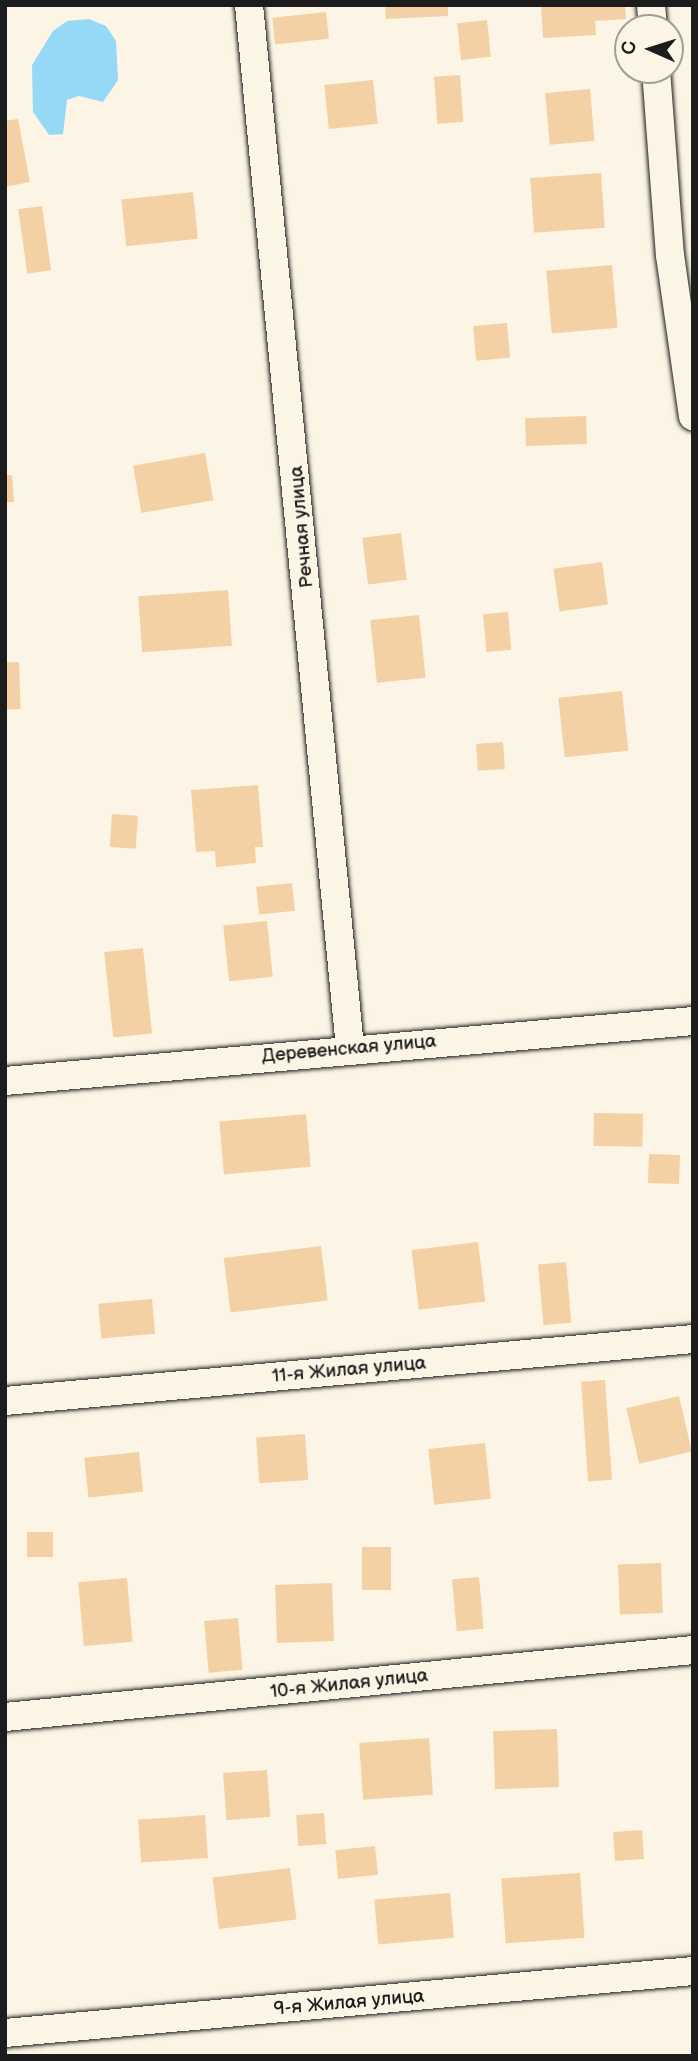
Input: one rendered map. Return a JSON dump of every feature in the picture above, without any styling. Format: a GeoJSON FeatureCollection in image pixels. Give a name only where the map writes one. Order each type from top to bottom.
{"type":"FeatureCollection","features":[{"type":"Feature","properties":{"kind":"street","name":"Речная улица"},"geometry":{"type":"LineString","coordinates":[[249,5],[350,1048]]}},
{"type":"Feature","properties":{"kind":"street"},"geometry":{"type":"LineString","coordinates":[[657,84],[670,255],[693,416]]}},
{"type":"Feature","properties":{"kind":"street","name":"Деревенская улица"},"geometry":{"type":"LineString","coordinates":[[5,1081],[350,1048],[693,1021]]}},
{"type":"Feature","properties":{"kind":"street","name":"11-я Жилая улица"},"geometry":{"type":"LineString","coordinates":[[5,1401],[693,1339]]}},
{"type":"Feature","properties":{"kind":"street","name":"10-я Жилая улица"},"geometry":{"type":"LineString","coordinates":[[5,1717],[693,1650]]}},
{"type":"Feature","properties":{"kind":"street","name":"9-я Жилая улица"},"geometry":{"type":"LineString","coordinates":[[5,2033],[693,1971]]}},
{"type":"Feature","properties":{"kind":"water"},"geometry":{"type":"Polygon","coordinates":[[[89,19],[106,26],[116,41],[118,80],[103,102],[79,96],[67,100],[63,134],[49,135],[33,112],[32,65],[53,31],[67,21],[89,19]]]}},
{"type":"Feature","properties":{"kind":"building"},"geometry":{"type":"Polygon","coordinates":[[[385,5],[448,5],[448,16],[386,19],[385,5]]]}},
{"type":"Feature","properties":{"kind":"building"},"geometry":{"type":"Polygon","coordinates":[[[541,5],[625,5],[626,14],[614,14],[614,20],[595,21],[596,35],[543,38],[541,5]]]}},
{"type":"Feature","properties":{"kind":"building"},"geometry":{"type":"Polygon","coordinates":[[[326,12],[329,39],[275,44],[272,18],[326,12]]]}},
{"type":"Feature","properties":{"kind":"building"},"geometry":{"type":"Polygon","coordinates":[[[487,20],[491,57],[461,60],[457,23],[487,20]]]}},
{"type":"Feature","properties":{"kind":"building"},"geometry":{"type":"Polygon","coordinates":[[[460,75],[463,122],[437,124],[434,77],[460,75]]]}},
{"type":"Feature","properties":{"kind":"building"},"geometry":{"type":"Polygon","coordinates":[[[373,80],[378,124],[329,129],[324,85],[373,80]]]}},
{"type":"Feature","properties":{"kind":"building"},"geometry":{"type":"Polygon","coordinates":[[[590,89],[595,141],[550,145],[545,93],[590,89]]]}},
{"type":"Feature","properties":{"kind":"building"},"geometry":{"type":"Polygon","coordinates":[[[18,119],[30,182],[5,187],[5,121],[18,119]]]}},
{"type":"Feature","properties":{"kind":"building"},"geometry":{"type":"Polygon","coordinates":[[[601,173],[605,228],[534,233],[530,178],[601,173]]]}},
{"type":"Feature","properties":{"kind":"building"},"geometry":{"type":"Polygon","coordinates":[[[193,192],[198,239],[126,246],[121,200],[193,192]]]}},
{"type":"Feature","properties":{"kind":"building"},"geometry":{"type":"Polygon","coordinates":[[[42,206],[51,270],[27,274],[18,209],[42,206]]]}},
{"type":"Feature","properties":{"kind":"building"},"geometry":{"type":"Polygon","coordinates":[[[612,265],[617,328],[552,334],[546,271],[612,265]]]}},
{"type":"Feature","properties":{"kind":"building"},"geometry":{"type":"Polygon","coordinates":[[[507,323],[510,358],[476,361],[473,326],[507,323]]]}},
{"type":"Feature","properties":{"kind":"building"},"geometry":{"type":"Polygon","coordinates":[[[586,416],[587,444],[526,446],[525,418],[586,416]]]}},
{"type":"Feature","properties":{"kind":"building"},"geometry":{"type":"Polygon","coordinates":[[[205,453],[213,500],[141,513],[133,466],[205,453]]]}},
{"type":"Feature","properties":{"kind":"building"},"geometry":{"type":"Polygon","coordinates":[[[5,475],[12,475],[14,502],[5,502],[5,475]]]}},
{"type":"Feature","properties":{"kind":"building"},"geometry":{"type":"Polygon","coordinates":[[[401,533],[407,580],[368,584],[362,538],[401,533]]]}},
{"type":"Feature","properties":{"kind":"building"},"geometry":{"type":"Polygon","coordinates":[[[602,562],[608,605],[559,611],[553,569],[602,562]]]}},
{"type":"Feature","properties":{"kind":"building"},"geometry":{"type":"Polygon","coordinates":[[[228,590],[232,646],[142,652],[138,596],[228,590]]]}},
{"type":"Feature","properties":{"kind":"building"},"geometry":{"type":"Polygon","coordinates":[[[508,612],[511,650],[486,652],[483,614],[508,612]]]}},
{"type":"Feature","properties":{"kind":"building"},"geometry":{"type":"Polygon","coordinates":[[[419,615],[426,678],[377,683],[370,620],[419,615]]]}},
{"type":"Feature","properties":{"kind":"building"},"geometry":{"type":"Polygon","coordinates":[[[5,662],[19,662],[21,709],[7,709],[5,662]]]}},
{"type":"Feature","properties":{"kind":"building"},"geometry":{"type":"Polygon","coordinates":[[[622,691],[628,751],[565,757],[558,698],[622,691]]]}},
{"type":"Feature","properties":{"kind":"building"},"geometry":{"type":"Polygon","coordinates":[[[503,742],[505,769],[478,771],[476,744],[503,742]]]}},
{"type":"Feature","properties":{"kind":"building"},"geometry":{"type":"Polygon","coordinates":[[[258,785],[263,847],[255,847],[256,863],[216,867],[215,851],[196,852],[191,790],[258,785]]]}},
{"type":"Feature","properties":{"kind":"building"},"geometry":{"type":"Polygon","coordinates":[[[112,814],[138,816],[136,849],[110,847],[112,814]]]}},
{"type":"Feature","properties":{"kind":"building"},"geometry":{"type":"Polygon","coordinates":[[[292,883],[295,911],[259,915],[256,887],[292,883]]]}},
{"type":"Feature","properties":{"kind":"building"},"geometry":{"type":"Polygon","coordinates":[[[267,921],[273,977],[229,981],[223,926],[267,921]]]}},
{"type":"Feature","properties":{"kind":"building"},"geometry":{"type":"Polygon","coordinates":[[[143,948],[152,1034],[113,1038],[104,952],[143,948]]]}},
{"type":"Feature","properties":{"kind":"building"},"geometry":{"type":"Polygon","coordinates":[[[594,1113],[643,1114],[642,1147],[593,1146],[594,1113]]]}},
{"type":"Feature","properties":{"kind":"building"},"geometry":{"type":"Polygon","coordinates":[[[306,1114],[311,1167],[224,1174],[219,1122],[306,1114]]]}},
{"type":"Feature","properties":{"kind":"building"},"geometry":{"type":"Polygon","coordinates":[[[649,1154],[680,1155],[679,1184],[648,1183],[649,1154]]]}},
{"type":"Feature","properties":{"kind":"building"},"geometry":{"type":"Polygon","coordinates":[[[478,1242],[485,1302],[419,1310],[411,1250],[478,1242]]]}},
{"type":"Feature","properties":{"kind":"building"},"geometry":{"type":"Polygon","coordinates":[[[321,1246],[328,1301],[230,1313],[224,1258],[321,1246]]]}},
{"type":"Feature","properties":{"kind":"building"},"geometry":{"type":"Polygon","coordinates":[[[566,1262],[571,1323],[543,1325],[538,1264],[566,1262]]]}},
{"type":"Feature","properties":{"kind":"building"},"geometry":{"type":"Polygon","coordinates":[[[152,1299],[155,1334],[101,1339],[98,1304],[152,1299]]]}},
{"type":"Feature","properties":{"kind":"building"},"geometry":{"type":"Polygon","coordinates":[[[605,1380],[612,1480],[588,1481],[581,1382],[605,1380]]]}},
{"type":"Feature","properties":{"kind":"building"},"geometry":{"type":"Polygon","coordinates":[[[679,1396],[692,1452],[639,1464],[626,1408],[679,1396]]]}},
{"type":"Feature","properties":{"kind":"building"},"geometry":{"type":"Polygon","coordinates":[[[305,1434],[308,1480],[259,1483],[256,1437],[305,1434]]]}},
{"type":"Feature","properties":{"kind":"building"},"geometry":{"type":"Polygon","coordinates":[[[485,1443],[491,1499],[434,1505],[428,1449],[485,1443]]]}},
{"type":"Feature","properties":{"kind":"building"},"geometry":{"type":"Polygon","coordinates":[[[139,1452],[143,1492],[88,1498],[84,1458],[139,1452]]]}},
{"type":"Feature","properties":{"kind":"building"},"geometry":{"type":"Polygon","coordinates":[[[27,1532],[53,1532],[53,1557],[27,1557],[27,1532]]]}},
{"type":"Feature","properties":{"kind":"building"},"geometry":{"type":"Polygon","coordinates":[[[362,1547],[391,1547],[391,1590],[362,1590],[362,1547]]]}},
{"type":"Feature","properties":{"kind":"building"},"geometry":{"type":"Polygon","coordinates":[[[661,1563],[663,1613],[620,1614],[618,1565],[661,1563]]]}},
{"type":"Feature","properties":{"kind":"building"},"geometry":{"type":"Polygon","coordinates":[[[479,1577],[484,1629],[457,1631],[452,1579],[479,1577]]]}},
{"type":"Feature","properties":{"kind":"building"},"geometry":{"type":"Polygon","coordinates":[[[127,1578],[133,1642],[84,1646],[78,1582],[127,1578]]]}},
{"type":"Feature","properties":{"kind":"building"},"geometry":{"type":"Polygon","coordinates":[[[332,1583],[334,1641],[277,1643],[275,1585],[332,1583]]]}},
{"type":"Feature","properties":{"kind":"building"},"geometry":{"type":"Polygon","coordinates":[[[238,1618],[243,1670],[209,1673],[204,1621],[238,1618]]]}},
{"type":"Feature","properties":{"kind":"building"},"geometry":{"type":"Polygon","coordinates":[[[557,1729],[559,1787],[495,1789],[493,1731],[557,1729]]]}},
{"type":"Feature","properties":{"kind":"building"},"geometry":{"type":"Polygon","coordinates":[[[429,1738],[433,1795],[363,1800],[359,1743],[429,1738]]]}},
{"type":"Feature","properties":{"kind":"building"},"geometry":{"type":"Polygon","coordinates":[[[267,1770],[270,1817],[226,1820],[223,1773],[267,1770]]]}},
{"type":"Feature","properties":{"kind":"building"},"geometry":{"type":"Polygon","coordinates":[[[324,1813],[326,1844],[298,1846],[296,1815],[324,1813]]]}},
{"type":"Feature","properties":{"kind":"building"},"geometry":{"type":"Polygon","coordinates":[[[205,1815],[208,1858],[141,1863],[138,1820],[205,1815]]]}},
{"type":"Feature","properties":{"kind":"building"},"geometry":{"type":"Polygon","coordinates":[[[642,1830],[644,1859],[615,1861],[613,1832],[642,1830]]]}},
{"type":"Feature","properties":{"kind":"building"},"geometry":{"type":"Polygon","coordinates":[[[375,1846],[378,1875],[338,1879],[335,1850],[375,1846]]]}},
{"type":"Feature","properties":{"kind":"building"},"geometry":{"type":"Polygon","coordinates":[[[290,1868],[296,1920],[219,1929],[213,1878],[290,1868]]]}},
{"type":"Feature","properties":{"kind":"building"},"geometry":{"type":"Polygon","coordinates":[[[580,1873],[585,1938],[506,1943],[501,1879],[580,1873]]]}},
{"type":"Feature","properties":{"kind":"building"},"geometry":{"type":"Polygon","coordinates":[[[450,1893],[454,1938],[378,1944],[374,1900],[450,1893]]]}}]}
